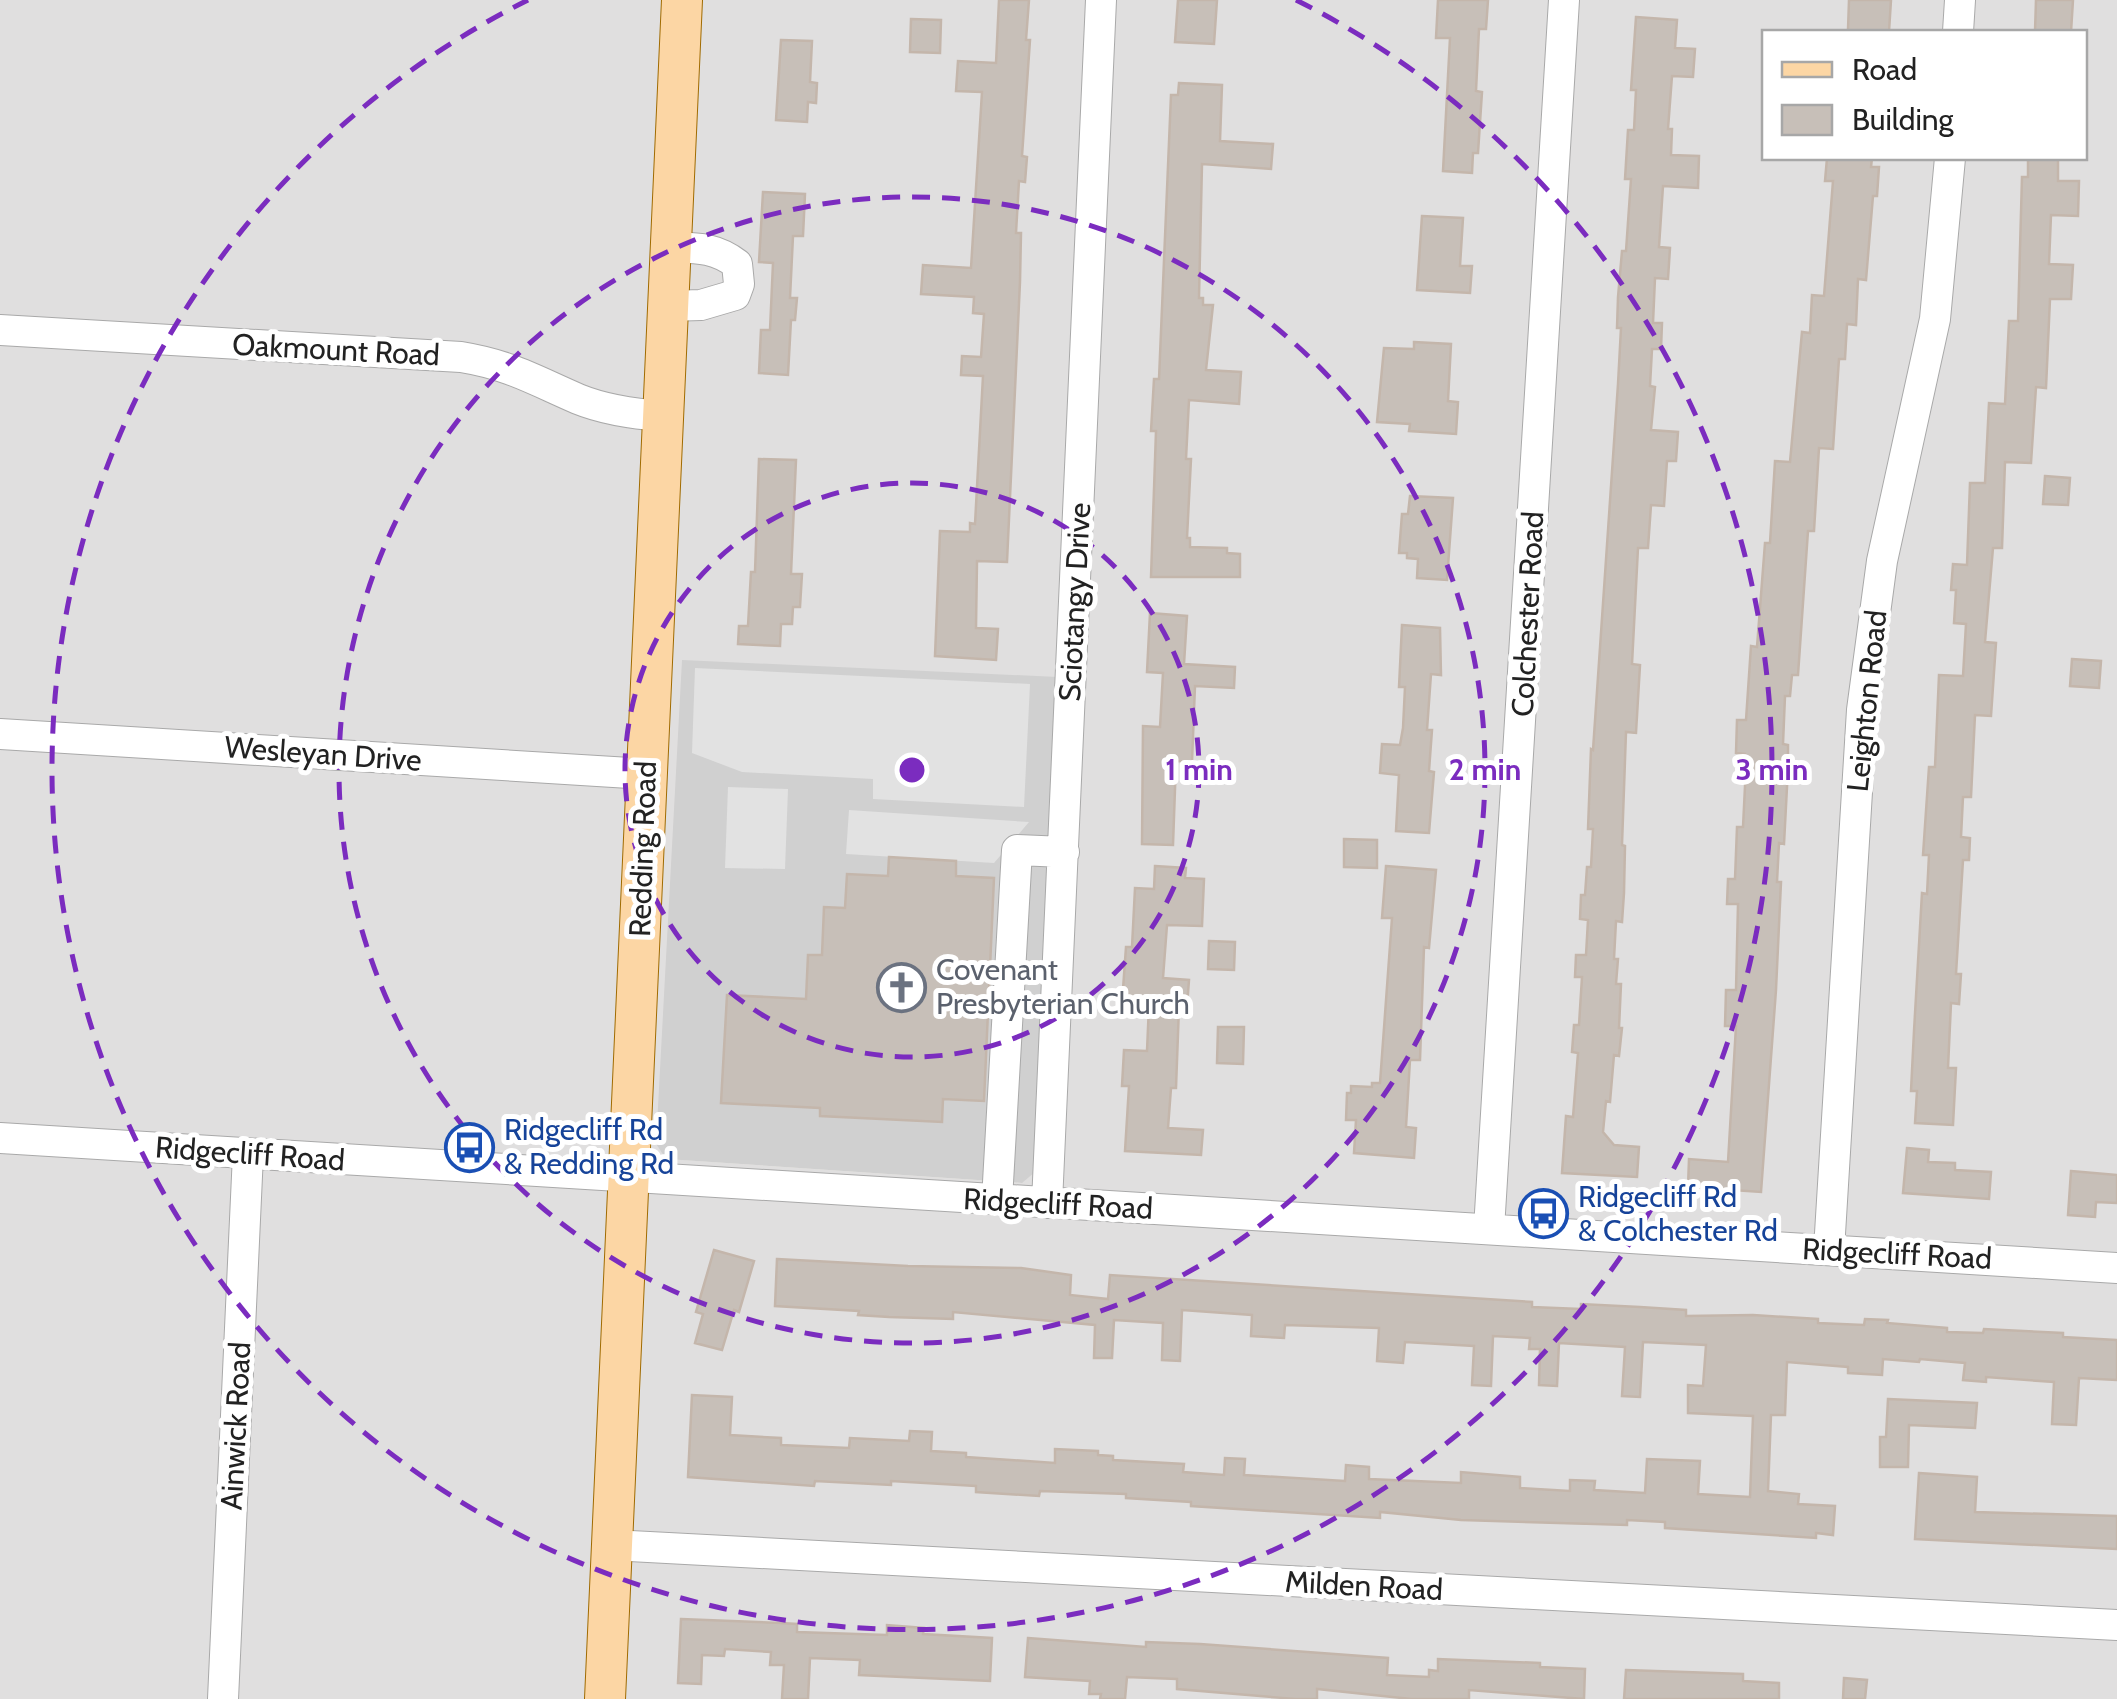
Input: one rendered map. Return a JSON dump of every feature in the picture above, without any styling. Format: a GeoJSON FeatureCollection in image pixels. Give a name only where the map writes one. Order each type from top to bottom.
{"type":"FeatureCollection","features":[{"type":"Feature","properties":{"kind":"main road","name":"Redding Road"},"geometry":{"type":"LineString","coordinates":[[606,1699],[682,0]]}},
{"type":"Feature","properties":{"kind":"street","name":"Sciotangy Drive"},"geometry":{"type":"LineString","coordinates":[[1047,1203],[1101,0]]}},
{"type":"Feature","properties":{"kind":"street","name":"Colchester Road"},"geometry":{"type":"LineString","coordinates":[[1489,1229],[1564,0]]}},
{"type":"Feature","properties":{"kind":"street"},"geometry":{"type":"LineString","coordinates":[[1958,30],[1960,0]]}},
{"type":"Feature","properties":{"kind":"street","name":"Leighton Road"},"geometry":{"type":"LineString","coordinates":[[1828,1250],[1862,710],[1882,561],[1935,318],[1950,160]]}},
{"type":"Feature","properties":{"kind":"street"},"geometry":{"type":"LineString","coordinates":[[668,306],[723,300],[735,295],[739,284],[737,264],[722,252],[670,247]]}},
{"type":"Feature","properties":{"kind":"street","name":"Oakmount Road"},"geometry":{"type":"LineString","coordinates":[[0,330],[461,357],[519,370],[598,405],[663,416]]}},
{"type":"Feature","properties":{"kind":"street","name":"Wesleyan Drive"},"geometry":{"type":"LineString","coordinates":[[0,734],[646,774]]}},
{"type":"Feature","properties":{"kind":"street"},"geometry":{"type":"LineString","coordinates":[[997,1200],[1017,850],[1064,852]]}},
{"type":"Feature","properties":{"kind":"street","name":"Ridgecliff Road"},"geometry":{"type":"LineString","coordinates":[[0,1138],[2117,1268]]}},
{"type":"Feature","properties":{"kind":"street","name":"Ainwick Road"},"geometry":{"type":"LineString","coordinates":[[223,1699],[248,1154]]}},
{"type":"Feature","properties":{"kind":"street","name":"Milden Road"},"geometry":{"type":"LineString","coordinates":[[611,1545],[2117,1626]]}},
{"type":"Feature","properties":{"kind":"shaded area"},"geometry":{"type":"Polygon","coordinates":[[[0,0],[2117,0],[2117,1699],[0,1699],[0,0]],[[656,1144],[667,1159],[1021,1183],[1034,1173],[656,1144]]]}},
{"type":"Feature","properties":{"kind":"shaded area"},"geometry":{"type":"Polygon","coordinates":[[[682,660],[1058,677],[1034,1173],[1022,1183],[666,1159],[656,1144],[682,660]]]}},
{"type":"Feature","properties":{"kind":"shaded area"},"geometry":{"type":"Polygon","coordinates":[[[695,668],[1030,684],[1024,807],[873,799],[873,779],[742,772],[692,753],[695,668]]]}},
{"type":"Feature","properties":{"kind":"shaded area"},"geometry":{"type":"Polygon","coordinates":[[[728,787],[788,789],[785,869],[725,868],[728,787]]]}},
{"type":"Feature","properties":{"kind":"shaded area"},"geometry":{"type":"Polygon","coordinates":[[[849,810],[1029,822],[994,863],[846,854],[849,810]]]}},
{"type":"Feature","properties":{"kind":"building"},"geometry":{"type":"Polygon","coordinates":[[[999,0],[1029,0],[1026,40],[1030,40],[1022,156],[1027,157],[1025,182],[1019,181],[1016,233],[1021,233],[1020,282],[1007,562],[977,561],[976,628],[998,629],[996,660],[935,656],[940,531],[970,532],[970,523],[975,524],[983,376],[961,375],[962,356],[981,357],[984,314],[973,313],[974,297],[921,294],[923,265],[971,268],[982,92],[956,91],[958,61],[996,63],[999,0]]]}},
{"type":"Feature","properties":{"kind":"building"},"geometry":{"type":"Polygon","coordinates":[[[1178,0],[1217,0],[1214,44],[1175,42],[1178,0]]]}},
{"type":"Feature","properties":{"kind":"building"},"geometry":{"type":"Polygon","coordinates":[[[1438,0],[1488,0],[1486,29],[1479,29],[1476,91],[1482,92],[1478,153],[1473,153],[1472,173],[1443,171],[1450,38],[1436,38],[1438,0]]]}},
{"type":"Feature","properties":{"kind":"building"},"geometry":{"type":"Polygon","coordinates":[[[1849,0],[1891,0],[1889,30],[1848,30],[1849,0]]]}},
{"type":"Feature","properties":{"kind":"building"},"geometry":{"type":"Polygon","coordinates":[[[2036,0],[2073,0],[2071,30],[2035,30],[2036,0]]]}},
{"type":"Feature","properties":{"kind":"building"},"geometry":{"type":"Polygon","coordinates":[[[1636,17],[1677,20],[1675,48],[1695,49],[1693,77],[1672,76],[1668,129],[1672,129],[1671,155],[1699,156],[1698,188],[1663,186],[1659,247],[1670,248],[1668,279],[1655,278],[1653,323],[1662,323],[1661,349],[1652,349],[1650,386],[1655,387],[1651,430],[1678,432],[1676,461],[1667,461],[1664,506],[1651,505],[1648,548],[1638,548],[1632,664],[1640,665],[1636,733],[1626,732],[1624,893],[1622,922],[1616,921],[1614,959],[1618,959],[1616,984],[1621,984],[1622,1028],[1619,1056],[1614,1055],[1603,1132],[1614,1145],[1639,1147],[1637,1177],[1562,1173],[1566,1116],[1573,1117],[1578,1053],[1572,1052],[1574,1025],[1579,1025],[1582,977],[1575,977],[1576,955],[1586,955],[1588,920],[1580,919],[1581,895],[1585,895],[1587,867],[1591,867],[1591,749],[1618,384],[1618,297],[1631,179],[1625,179],[1628,130],[1634,130],[1636,90],[1631,90],[1636,17]]]}},
{"type":"Feature","properties":{"kind":"building"},"geometry":{"type":"Polygon","coordinates":[[[911,19],[941,20],[940,53],[910,52],[911,19]]]}},
{"type":"Feature","properties":{"kind":"building"},"geometry":{"type":"Polygon","coordinates":[[[781,40],[812,41],[810,82],[817,83],[816,103],[808,102],[807,122],[776,120],[781,40]]]}},
{"type":"Feature","properties":{"kind":"building"},"geometry":{"type":"Polygon","coordinates":[[[1179,83],[1222,85],[1220,141],[1273,144],[1271,169],[1202,164],[1199,298],[1203,298],[1203,305],[1213,305],[1206,370],[1241,372],[1239,404],[1189,400],[1187,538],[1190,547],[1227,548],[1227,553],[1240,554],[1240,577],[1151,577],[1156,431],[1151,431],[1154,379],[1159,379],[1171,95],[1178,95],[1179,83]]]}},
{"type":"Feature","properties":{"kind":"building"},"geometry":{"type":"Polygon","coordinates":[[[1827,160],[1872,160],[1871,167],[1879,167],[1866,280],[1858,279],[1856,325],[1847,324],[1845,359],[1839,359],[1833,449],[1819,448],[1814,531],[1808,531],[1798,675],[1792,675],[1790,696],[1785,696],[1783,744],[1788,745],[1788,768],[1784,844],[1779,843],[1776,990],[1761,1192],[1688,1187],[1689,1159],[1728,1162],[1736,1026],[1725,1026],[1726,990],[1736,990],[1738,904],[1727,904],[1728,879],[1735,879],[1737,827],[1743,827],[1746,766],[1745,754],[1736,753],[1737,720],[1746,720],[1751,646],[1757,647],[1775,461],[1790,462],[1802,332],[1810,333],[1812,295],[1824,296],[1833,181],[1825,181],[1827,160]]]}},
{"type":"Feature","properties":{"kind":"building"},"geometry":{"type":"Polygon","coordinates":[[[2028,160],[2058,160],[2058,181],[2079,181],[2078,216],[2051,215],[2049,264],[2073,265],[2071,299],[2050,299],[2046,388],[2036,387],[2031,463],[2005,462],[2002,548],[1993,548],[1985,642],[1996,643],[1991,716],[1975,715],[1971,797],[1963,797],[1961,837],[1970,838],[1969,860],[1963,860],[1956,974],[1961,974],[1959,1004],[1951,1003],[1948,1068],[1956,1068],[1953,1125],[1915,1123],[1917,1091],[1911,1091],[1914,1031],[1922,893],[1927,894],[1929,855],[1923,855],[1929,767],[1935,767],[1939,675],[1963,676],[1966,624],[1954,623],[1953,564],[1967,565],[1970,483],[1985,483],[1989,403],[2005,404],[2009,321],[2018,321],[2022,177],[2028,177],[2028,160]]]}},
{"type":"Feature","properties":{"kind":"building"},"geometry":{"type":"Polygon","coordinates":[[[763,192],[805,194],[803,236],[793,236],[790,298],[797,298],[795,320],[791,320],[788,375],[759,373],[761,330],[770,330],[773,263],[759,262],[763,192]]]}},
{"type":"Feature","properties":{"kind":"building"},"geometry":{"type":"Polygon","coordinates":[[[1422,216],[1463,218],[1460,266],[1472,266],[1470,293],[1417,290],[1422,216]]]}},
{"type":"Feature","properties":{"kind":"building"},"geometry":{"type":"Polygon","coordinates":[[[1414,342],[1451,344],[1448,401],[1458,402],[1456,434],[1409,431],[1410,424],[1377,422],[1384,348],[1414,349],[1414,342]]]}},
{"type":"Feature","properties":{"kind":"building"},"geometry":{"type":"Polygon","coordinates":[[[759,459],[796,460],[791,574],[802,574],[800,607],[793,607],[792,624],[781,624],[780,646],[738,644],[739,626],[748,626],[751,572],[755,572],[759,459]]]}},
{"type":"Feature","properties":{"kind":"building"},"geometry":{"type":"Polygon","coordinates":[[[2045,476],[2070,478],[2068,505],[2043,504],[2045,476]]]}},
{"type":"Feature","properties":{"kind":"building"},"geometry":{"type":"Polygon","coordinates":[[[1410,496],[1453,498],[1447,580],[1417,578],[1418,559],[1399,553],[1402,514],[1408,514],[1410,496]]]}},
{"type":"Feature","properties":{"kind":"building"},"geometry":{"type":"Polygon","coordinates":[[[1150,613],[1187,616],[1184,664],[1235,667],[1234,688],[1195,686],[1192,762],[1176,761],[1173,845],[1142,844],[1143,726],[1160,727],[1163,673],[1147,672],[1150,613]]]}},
{"type":"Feature","properties":{"kind":"building"},"geometry":{"type":"Polygon","coordinates":[[[1402,625],[1440,628],[1441,675],[1431,674],[1427,730],[1432,730],[1429,771],[1434,772],[1429,833],[1396,831],[1399,775],[1380,773],[1382,744],[1400,745],[1403,728],[1405,687],[1399,687],[1402,625]]]}},
{"type":"Feature","properties":{"kind":"building"},"geometry":{"type":"Polygon","coordinates":[[[2072,659],[2101,661],[2099,688],[2070,686],[2072,659]]]}},
{"type":"Feature","properties":{"kind":"building"},"geometry":{"type":"Polygon","coordinates":[[[1344,839],[1377,840],[1377,868],[1344,867],[1344,839]]]}},
{"type":"Feature","properties":{"kind":"building","name":"Covenant Presbyterian Church"},"geometry":{"type":"Polygon","coordinates":[[[889,857],[956,861],[956,876],[994,878],[984,1101],[943,1099],[942,1122],[820,1116],[820,1108],[721,1103],[727,995],[806,999],[808,955],[822,955],[824,907],[845,908],[847,874],[888,876],[889,857]]]}},
{"type":"Feature","properties":{"kind":"building"},"geometry":{"type":"Polygon","coordinates":[[[1155,866],[1186,868],[1185,878],[1204,879],[1202,926],[1167,925],[1163,978],[1189,980],[1187,1007],[1179,1007],[1176,1088],[1171,1088],[1168,1128],[1203,1130],[1201,1155],[1125,1151],[1129,1086],[1122,1086],[1124,1050],[1147,1051],[1149,1005],[1122,1003],[1126,947],[1132,947],[1135,888],[1154,889],[1155,866]]]}},
{"type":"Feature","properties":{"kind":"building"},"geometry":{"type":"Polygon","coordinates":[[[1386,866],[1436,870],[1429,948],[1424,947],[1420,1060],[1410,1060],[1406,1127],[1416,1128],[1414,1158],[1354,1153],[1356,1120],[1346,1120],[1351,1086],[1372,1087],[1372,1083],[1380,1083],[1392,918],[1382,918],[1386,866]]]}},
{"type":"Feature","properties":{"kind":"building"},"geometry":{"type":"Polygon","coordinates":[[[1209,941],[1235,942],[1234,970],[1208,969],[1209,941]]]}},
{"type":"Feature","properties":{"kind":"building"},"geometry":{"type":"Polygon","coordinates":[[[1218,1027],[1244,1027],[1243,1064],[1217,1063],[1218,1027]]]}},
{"type":"Feature","properties":{"kind":"building"},"geometry":{"type":"Polygon","coordinates":[[[1907,1148],[1929,1150],[1928,1162],[1955,1163],[1955,1170],[1991,1172],[1989,1199],[1903,1193],[1907,1148]]]}},
{"type":"Feature","properties":{"kind":"building"},"geometry":{"type":"Polygon","coordinates":[[[2071,1171],[2117,1175],[2117,1203],[2096,1202],[2095,1217],[2068,1215],[2071,1171]]]}},
{"type":"Feature","properties":{"kind":"building"},"geometry":{"type":"Polygon","coordinates":[[[714,1250],[754,1261],[739,1312],[734,1310],[722,1350],[695,1343],[703,1314],[696,1312],[714,1250]]]}},
{"type":"Feature","properties":{"kind":"building"},"geometry":{"type":"Polygon","coordinates":[[[777,1259],[1021,1268],[1071,1275],[1070,1295],[1108,1299],[1110,1275],[1532,1302],[1532,1307],[1581,1309],[1581,1304],[1686,1310],[1686,1316],[1818,1319],[1818,1323],[1864,1325],[1865,1319],[1888,1320],[1887,1323],[1947,1328],[1947,1332],[1983,1333],[1984,1329],[2063,1333],[2063,1337],[2117,1340],[2117,1380],[2079,1378],[2076,1425],[2052,1424],[2054,1382],[1986,1377],[1986,1382],[1963,1380],[1965,1363],[1920,1359],[1883,1359],[1882,1375],[1848,1373],[1848,1367],[1787,1362],[1785,1415],[1771,1415],[1768,1491],[1799,1494],[1798,1504],[1835,1506],[1833,1535],[1816,1533],[1816,1538],[1665,1528],[1665,1522],[1627,1520],[1627,1525],[1461,1520],[1380,1512],[1380,1518],[1191,1506],[1191,1502],[1126,1498],[1126,1494],[1040,1491],[1039,1496],[976,1492],[976,1486],[891,1481],[891,1485],[815,1481],[814,1486],[688,1477],[692,1395],[732,1397],[730,1435],[781,1438],[781,1445],[849,1448],[850,1438],[909,1441],[910,1431],[932,1432],[931,1451],[966,1453],[966,1457],[1055,1463],[1055,1449],[1098,1451],[1098,1455],[1113,1456],[1113,1460],[1184,1464],[1183,1472],[1224,1475],[1225,1458],[1245,1459],[1244,1475],[1345,1481],[1346,1465],[1369,1467],[1369,1479],[1461,1483],[1461,1472],[1520,1477],[1520,1488],[1570,1491],[1570,1480],[1595,1481],[1594,1490],[1645,1493],[1647,1459],[1700,1461],[1698,1494],[1750,1497],[1753,1416],[1688,1413],[1688,1385],[1703,1386],[1706,1345],[1643,1342],[1640,1397],[1622,1396],[1625,1347],[1559,1343],[1557,1386],[1539,1385],[1540,1349],[1529,1349],[1530,1338],[1493,1336],[1491,1386],[1472,1385],[1474,1346],[1405,1342],[1403,1363],[1377,1361],[1379,1328],[1285,1325],[1284,1338],[1251,1336],[1252,1315],[1182,1310],[1180,1361],[1162,1360],[1163,1323],[1114,1320],[1112,1358],[1094,1358],[1095,1325],[953,1312],[953,1319],[889,1317],[858,1315],[859,1311],[775,1306],[777,1259]]]}},
{"type":"Feature","properties":{"kind":"building"},"geometry":{"type":"Polygon","coordinates":[[[1888,1399],[1977,1403],[1975,1428],[1909,1425],[1908,1467],[1880,1467],[1880,1437],[1886,1437],[1888,1399]]]}},
{"type":"Feature","properties":{"kind":"building"},"geometry":{"type":"Polygon","coordinates":[[[1919,1473],[1977,1477],[1975,1512],[2117,1516],[2117,1549],[1915,1539],[1919,1473]]]}},
{"type":"Feature","properties":{"kind":"building"},"geometry":{"type":"Polygon","coordinates":[[[681,1619],[797,1624],[797,1632],[887,1635],[887,1625],[924,1628],[923,1634],[992,1638],[990,1681],[859,1675],[860,1660],[810,1658],[808,1699],[782,1699],[784,1665],[770,1665],[771,1652],[725,1649],[724,1656],[702,1655],[701,1684],[678,1683],[681,1619]]]}},
{"type":"Feature","properties":{"kind":"building"},"geometry":{"type":"Polygon","coordinates":[[[1028,1638],[1146,1647],[1146,1642],[1200,1644],[1388,1658],[1387,1675],[1429,1677],[1429,1670],[1438,1671],[1438,1659],[1540,1663],[1540,1667],[1585,1669],[1584,1699],[1469,1690],[1469,1699],[1411,1699],[1317,1689],[1317,1699],[1295,1699],[1177,1689],[1177,1679],[1127,1677],[1125,1699],[1100,1699],[1101,1694],[1089,1694],[1090,1681],[1025,1677],[1028,1638]]]}},
{"type":"Feature","properties":{"kind":"building"},"geometry":{"type":"Polygon","coordinates":[[[1626,1670],[1743,1674],[1743,1681],[1779,1683],[1779,1699],[1624,1699],[1626,1670]]]}},
{"type":"Feature","properties":{"kind":"building"},"geometry":{"type":"Polygon","coordinates":[[[1844,1678],[1867,1680],[1865,1699],[1843,1699],[1844,1678]]]}},
{"type":"Feature","properties":{"kind":"place","name":"Covenant Presbyterian Church"},"geometry":{"type":"Point","coordinates":[901,987]}},
{"type":"Feature","properties":{"kind":"place","name":"Ridgecliff Rd & Redding Rd"},"geometry":{"type":"Point","coordinates":[469,1147]}},
{"type":"Feature","properties":{"kind":"place","name":"Ridgecliff Rd & Colchester Rd"},"geometry":{"type":"Point","coordinates":[1543,1214]}}]}
